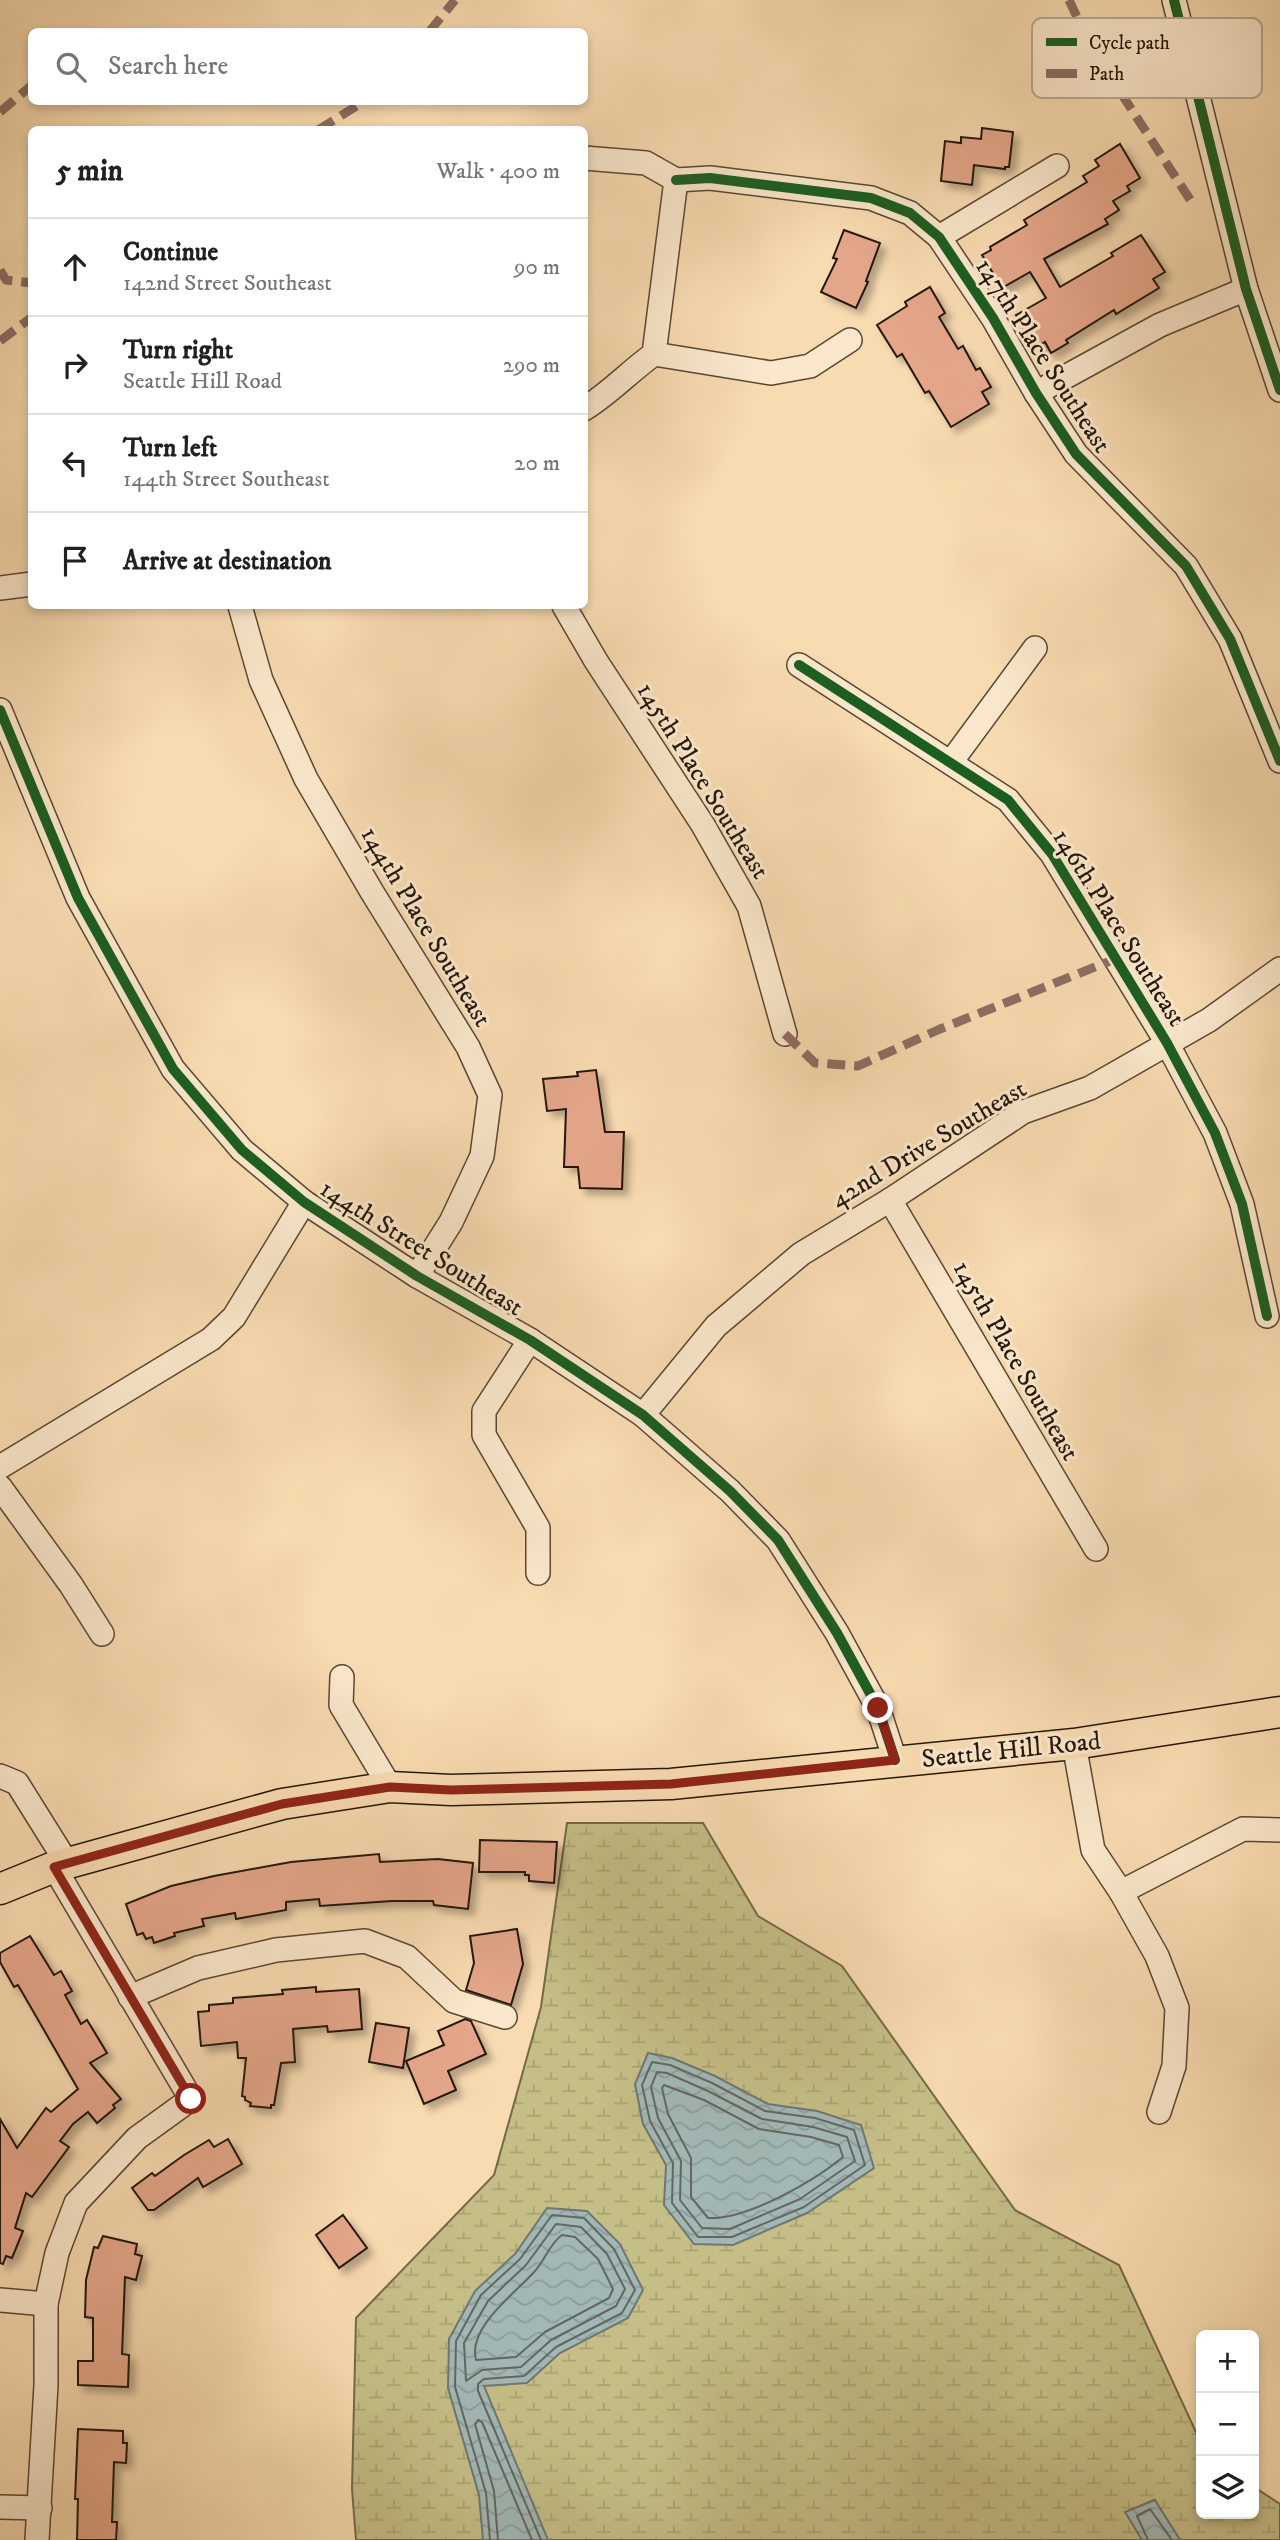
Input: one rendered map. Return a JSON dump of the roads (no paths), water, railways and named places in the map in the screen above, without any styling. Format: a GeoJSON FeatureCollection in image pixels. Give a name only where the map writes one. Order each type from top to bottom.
{"type":"FeatureCollection","features":[{"type":"Feature","properties":{"kind":"main road","name":"Seattle Hill Road"},"geometry":{"type":"LineString","coordinates":[[0,1889],[60,1865],[282,1804],[390,1787],[451,1790],[671,1784],[1073,1744],[1280,1712]]}},
{"type":"Feature","properties":{"kind":"street"},"geometry":{"type":"LineString","coordinates":[[1174,0],[1178,18]]}},
{"type":"Feature","properties":{"kind":"street"},"geometry":{"type":"LineString","coordinates":[[1198,98],[1245,289],[1280,390]]}},
{"type":"Feature","properties":{"kind":"street"},"geometry":{"type":"LineString","coordinates":[[588,158],[646,163],[676,180],[654,354]]}},
{"type":"Feature","properties":{"kind":"street"},"geometry":{"type":"LineString","coordinates":[[939,237],[1058,166]]}},
{"type":"Feature","properties":{"kind":"street","name":"147th Place Southeast"},"geometry":{"type":"LineString","coordinates":[[676,180],[710,178],[871,198],[910,213],[939,237],[993,318],[1076,454],[1186,566],[1230,639],[1280,761]]}},
{"type":"Feature","properties":{"kind":"street"},"geometry":{"type":"LineString","coordinates":[[1037,393],[1160,325],[1245,289]]}},
{"type":"Feature","properties":{"kind":"street"},"geometry":{"type":"LineString","coordinates":[[588,407],[654,354],[771,373],[810,366],[850,340]]}},
{"type":"Feature","properties":{"kind":"street"},"geometry":{"type":"LineString","coordinates":[[0,588],[28,584]]}},
{"type":"Feature","properties":{"kind":"street","name":"144th Place Southeast"},"geometry":{"type":"LineString","coordinates":[[241,609],[261,680],[306,779],[468,1047],[490,1095],[482,1156],[451,1223],[417,1276]]}},
{"type":"Feature","properties":{"kind":"street","name":"145th Place Southeast"},"geometry":{"type":"LineString","coordinates":[[566,609],[596,661],[703,825],[749,906],[785,1034]]}},
{"type":"Feature","properties":{"kind":"street"},"geometry":{"type":"LineString","coordinates":[[951,762],[1035,648]]}},
{"type":"Feature","properties":{"kind":"street","name":"146th Place Southeast"},"geometry":{"type":"LineString","coordinates":[[799,665],[1008,800],[1052,854],[1167,1043],[1215,1133],[1242,1204],[1267,1317]]}},
{"type":"Feature","properties":{"kind":"street","name":"144th Street Southeast"},"geometry":{"type":"LineString","coordinates":[[0,710],[78,898],[173,1069],[242,1150],[304,1202],[417,1276],[530,1340],[643,1415],[730,1491],[778,1540],[838,1633],[878,1708],[895,1760]]}},
{"type":"Feature","properties":{"kind":"street","name":"42nd Drive Southeast"},"geometry":{"type":"LineString","coordinates":[[643,1415],[716,1326],[801,1254],[890,1200],[1023,1112],[1090,1088],[1209,1020],[1280,969]]}},
{"type":"Feature","properties":{"kind":"street","name":"145th Place Southeast"},"geometry":{"type":"LineString","coordinates":[[890,1200],[1096,1549]]}},
{"type":"Feature","properties":{"kind":"street"},"geometry":{"type":"LineString","coordinates":[[0,1467],[211,1339],[234,1317],[304,1202]]}},
{"type":"Feature","properties":{"kind":"street"},"geometry":{"type":"LineString","coordinates":[[530,1340],[484,1411],[484,1435],[538,1528],[538,1573]]}},
{"type":"Feature","properties":{"kind":"street"},"geometry":{"type":"LineString","coordinates":[[0,1487],[71,1585],[102,1634]]}},
{"type":"Feature","properties":{"kind":"street"},"geometry":{"type":"LineString","coordinates":[[342,1677],[341,1705],[390,1787]]}},
{"type":"Feature","properties":{"kind":"street"},"geometry":{"type":"LineString","coordinates":[[1073,1744],[1093,1850],[1121,1892],[1157,1956],[1177,2008],[1174,2066],[1159,2112]]}},
{"type":"Feature","properties":{"kind":"street"},"geometry":{"type":"LineString","coordinates":[[0,1776],[17,1783],[130,1997],[191,2099],[137,2138],[76,2203],[57,2253],[46,2304],[46,2385],[37,2540]]}},
{"type":"Feature","properties":{"kind":"street"},"geometry":{"type":"LineString","coordinates":[[1121,1892],[1243,1829],[1279,1829]]}},
{"type":"Feature","properties":{"kind":"street"},"geometry":{"type":"LineString","coordinates":[[130,1997],[198,1968],[276,1950],[365,1941],[407,1957],[454,2001],[505,2017]]}},
{"type":"Feature","properties":{"kind":"street"},"geometry":{"type":"LineString","coordinates":[[0,2300],[46,2304]]}},
{"type":"Feature","properties":{"kind":"street"},"geometry":{"type":"LineString","coordinates":[[0,2507],[40,2508]]}},
{"type":"Feature","properties":{"kind":"water"},"geometry":{"type":"Polygon","coordinates":[[[648,2053],[672,2058],[715,2076],[768,2104],[817,2111],[861,2125],[874,2168],[807,2213],[733,2245],[694,2244],[664,2205],[666,2165],[643,2124],[635,2084],[648,2053]]]}},
{"type":"Feature","properties":{"kind":"water"},"geometry":{"type":"Polygon","coordinates":[[[547,2208],[587,2211],[620,2244],[643,2290],[628,2318],[560,2353],[527,2383],[484,2386],[548,2540],[483,2540],[479,2495],[448,2388],[449,2339],[475,2291],[515,2254],[547,2208]]]}},
{"type":"Feature","properties":{"kind":"water"},"geometry":{"type":"Polygon","coordinates":[[[1155,2500],[1180,2540],[1142,2540],[1125,2512],[1155,2500]]]}}]}
